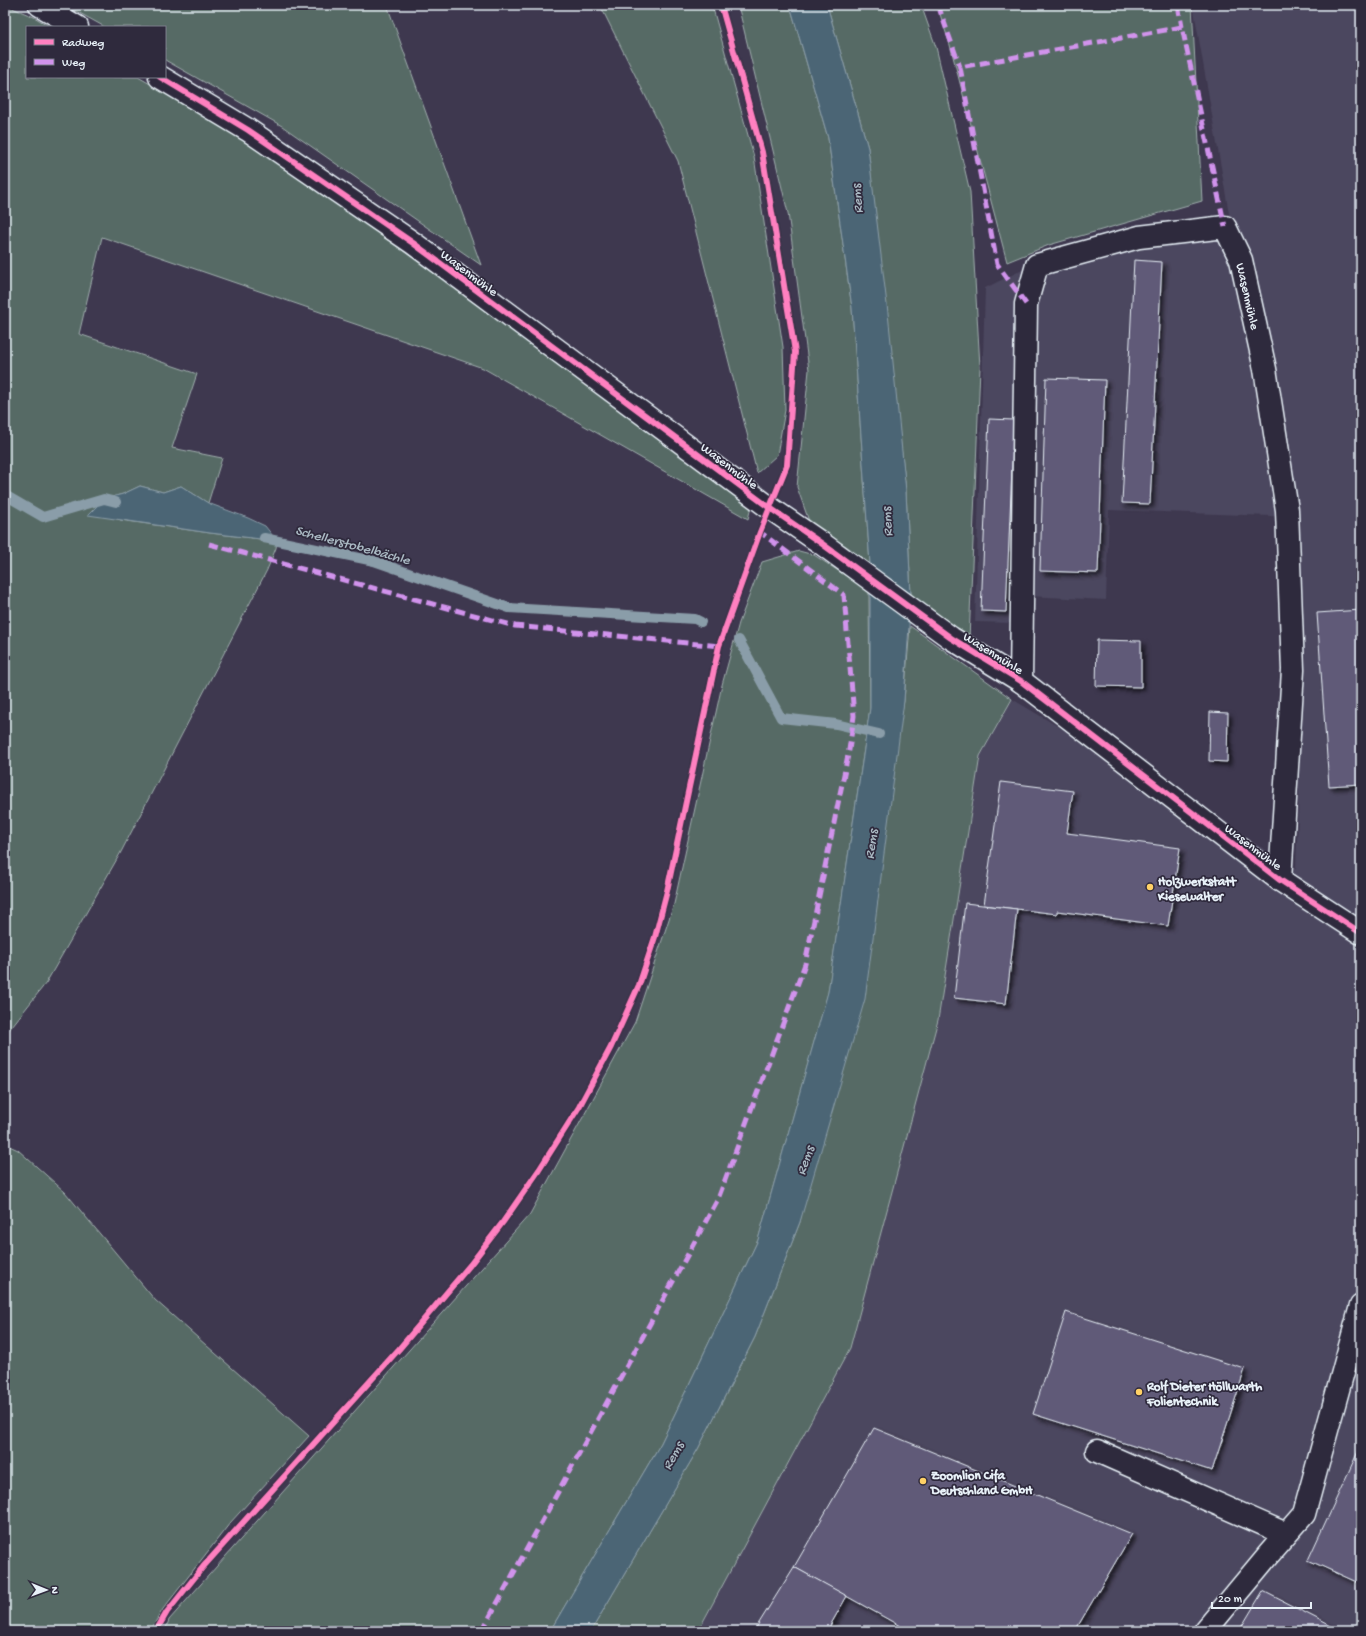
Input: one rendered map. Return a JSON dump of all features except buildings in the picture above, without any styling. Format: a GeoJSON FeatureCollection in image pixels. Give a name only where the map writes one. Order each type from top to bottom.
{"type":"FeatureCollection","features":[{"type":"Feature","properties":{"kind":"street"},"geometry":{"type":"LineString","coordinates":[[40,5],[75,26]]}},
{"type":"Feature","properties":{"kind":"street","name":"Wasenmühle"},"geometry":{"type":"LineString","coordinates":[[162,78],[248,130],[413,243],[758,499],[951,638],[1021,681],[1280,880],[1361,933]]}},
{"type":"Feature","properties":{"kind":"street","name":"Wasenmühle"},"geometry":{"type":"LineString","coordinates":[[1021,681],[1026,304],[1037,266],[1139,237],[1225,227],[1241,260],[1243,268],[1265,369],[1287,510],[1293,670],[1280,880]]}},
{"type":"Feature","properties":{"kind":"street"},"geometry":{"type":"LineString","coordinates":[[1205,1631],[1304,1514],[1361,1306]]}},
{"type":"Feature","properties":{"kind":"street"},"geometry":{"type":"LineString","coordinates":[[1097,1450],[1286,1534]]}},
{"type":"Feature","properties":{"kind":"shaded area"},"geometry":{"type":"Polygon","coordinates":[[[1193,5],[1361,5],[1361,1631],[698,1631],[706,1617],[938,1020],[980,756],[1012,699],[1296,868],[1303,680],[1294,517],[1109,510],[1106,600],[1028,596],[1013,623],[975,622],[985,288],[1053,255],[1233,237],[1193,5]]]}},
{"type":"Feature","properties":{"kind":"green space"},"geometry":{"type":"Polygon","coordinates":[[[5,5],[34,17],[49,26],[26,26],[26,78],[140,78],[240,135],[489,312],[751,507],[748,519],[483,368],[102,237],[79,334],[197,374],[172,448],[222,458],[208,503],[181,486],[163,492],[140,486],[123,494],[104,499],[120,520],[277,541],[276,548],[267,570],[121,852],[46,983],[5,1035],[5,5]]]}},
{"type":"Feature","properties":{"kind":"green space"},"geometry":{"type":"Polygon","coordinates":[[[65,5],[387,5],[481,265],[282,126],[166,61],[166,26],[103,26],[65,5]]]}},
{"type":"Feature","properties":{"kind":"green space"},"geometry":{"type":"Polygon","coordinates":[[[600,5],[712,5],[754,157],[783,347],[785,410],[777,455],[757,473],[678,161],[600,5]]]}},
{"type":"Feature","properties":{"kind":"green space"},"geometry":{"type":"Polygon","coordinates":[[[738,5],[790,5],[828,138],[852,308],[870,564],[846,546],[810,524],[797,487],[809,370],[788,213],[738,5]]]}},
{"type":"Feature","properties":{"kind":"green space"},"geometry":{"type":"Polygon","coordinates":[[[827,5],[921,5],[936,47],[970,192],[980,367],[969,640],[911,596],[906,491],[868,148],[827,5]]]}},
{"type":"Feature","properties":{"kind":"green space"},"geometry":{"type":"Polygon","coordinates":[[[937,5],[1192,5],[1202,201],[1049,245],[1007,262],[950,45],[937,5]]]}},
{"type":"Feature","properties":{"kind":"green space"},"geometry":{"type":"Polygon","coordinates":[[[799,551],[814,555],[869,591],[870,708],[828,993],[758,1240],[661,1443],[550,1631],[165,1631],[169,1620],[530,1214],[635,1022],[674,904],[722,685],[739,623],[762,562],[799,551]]]}},
{"type":"Feature","properties":{"kind":"green space"},"geometry":{"type":"Polygon","coordinates":[[[910,626],[1012,699],[980,756],[938,1020],[850,1348],[698,1631],[591,1631],[698,1449],[755,1337],[800,1222],[904,701],[910,626]]]}},
{"type":"Feature","properties":{"kind":"green space"},"geometry":{"type":"Polygon","coordinates":[[[5,1144],[18,1150],[65,1192],[155,1300],[309,1436],[230,1523],[163,1609],[150,1631],[5,1631],[5,1144]]]}},
{"type":"Feature","properties":{"kind":"water","name":"Rems"},"geometry":{"type":"Polygon","coordinates":[[[790,5],[827,5],[868,148],[888,313],[906,491],[911,596],[904,701],[865,999],[800,1222],[755,1337],[698,1449],[591,1631],[550,1631],[661,1443],[758,1240],[828,992],[870,708],[870,564],[852,308],[828,138],[790,5]]]}},
{"type":"Feature","properties":{"kind":"water"},"geometry":{"type":"Polygon","coordinates":[[[140,486],[163,492],[181,486],[208,503],[265,526],[277,541],[210,533],[88,515],[104,499],[123,494],[140,486]]]}},
{"type":"Feature","properties":{"kind":"waterway","name":"Schellerstobelbächle"},"geometry":{"type":"LineString","coordinates":[[5,495],[43,517],[104,499],[116,502]]}},
{"type":"Feature","properties":{"kind":"waterway","name":"Schellerstobelbächle"},"geometry":{"type":"LineString","coordinates":[[264,538],[374,561],[509,608],[695,619],[701,622]]}},
{"type":"Feature","properties":{"kind":"waterway","name":"Schellerstobelbächle"},"geometry":{"type":"LineString","coordinates":[[739,640],[781,718],[836,724],[879,734]]}},
{"type":"Feature","properties":{"kind":"marked path"},"geometry":{"type":"LineString","coordinates":[[938,5],[960,67]]}},
{"type":"Feature","properties":{"kind":"marked path"},"geometry":{"type":"LineString","coordinates":[[1178,5],[1182,27]]}},
{"type":"Feature","properties":{"kind":"marked path"},"geometry":{"type":"LineString","coordinates":[[1026,304],[997,264],[960,67],[1182,27],[1225,227]]}},
{"type":"Feature","properties":{"kind":"marked path"},"geometry":{"type":"LineString","coordinates":[[482,1631],[718,1199],[805,964],[849,750],[854,716],[844,595],[760,532]]}},
{"type":"Feature","properties":{"kind":"marked path"},"geometry":{"type":"LineString","coordinates":[[209,544],[515,626],[719,646]]}},
{"type":"Feature","properties":{"kind":"cycle path"},"geometry":{"type":"LineString","coordinates":[[156,1631],[167,1612],[203,1567],[399,1349],[470,1265],[503,1222],[539,1170],[579,1107],[611,1047],[639,985],[655,937],[667,891],[719,646],[760,532],[787,465],[795,352],[762,152],[721,5]]}},
{"type":"Feature","properties":{"kind":"cycle path"},"geometry":{"type":"LineString","coordinates":[[162,78],[248,130],[413,243],[770,508],[821,543],[951,638],[1021,681],[1280,880],[1361,933]]}},
{"type":"Feature","properties":{"kind":"place","name":"Holzwerkstatt Kiesewalter"},"geometry":{"type":"Point","coordinates":[1150,887]}},
{"type":"Feature","properties":{"kind":"place","name":"Rolf Dieter Höllwarth Folientechnik"},"geometry":{"type":"Point","coordinates":[1139,1392]}},
{"type":"Feature","properties":{"kind":"place","name":"Zoomlion Cifa Deutschland GmbH"},"geometry":{"type":"Point","coordinates":[923,1481]}}]}
